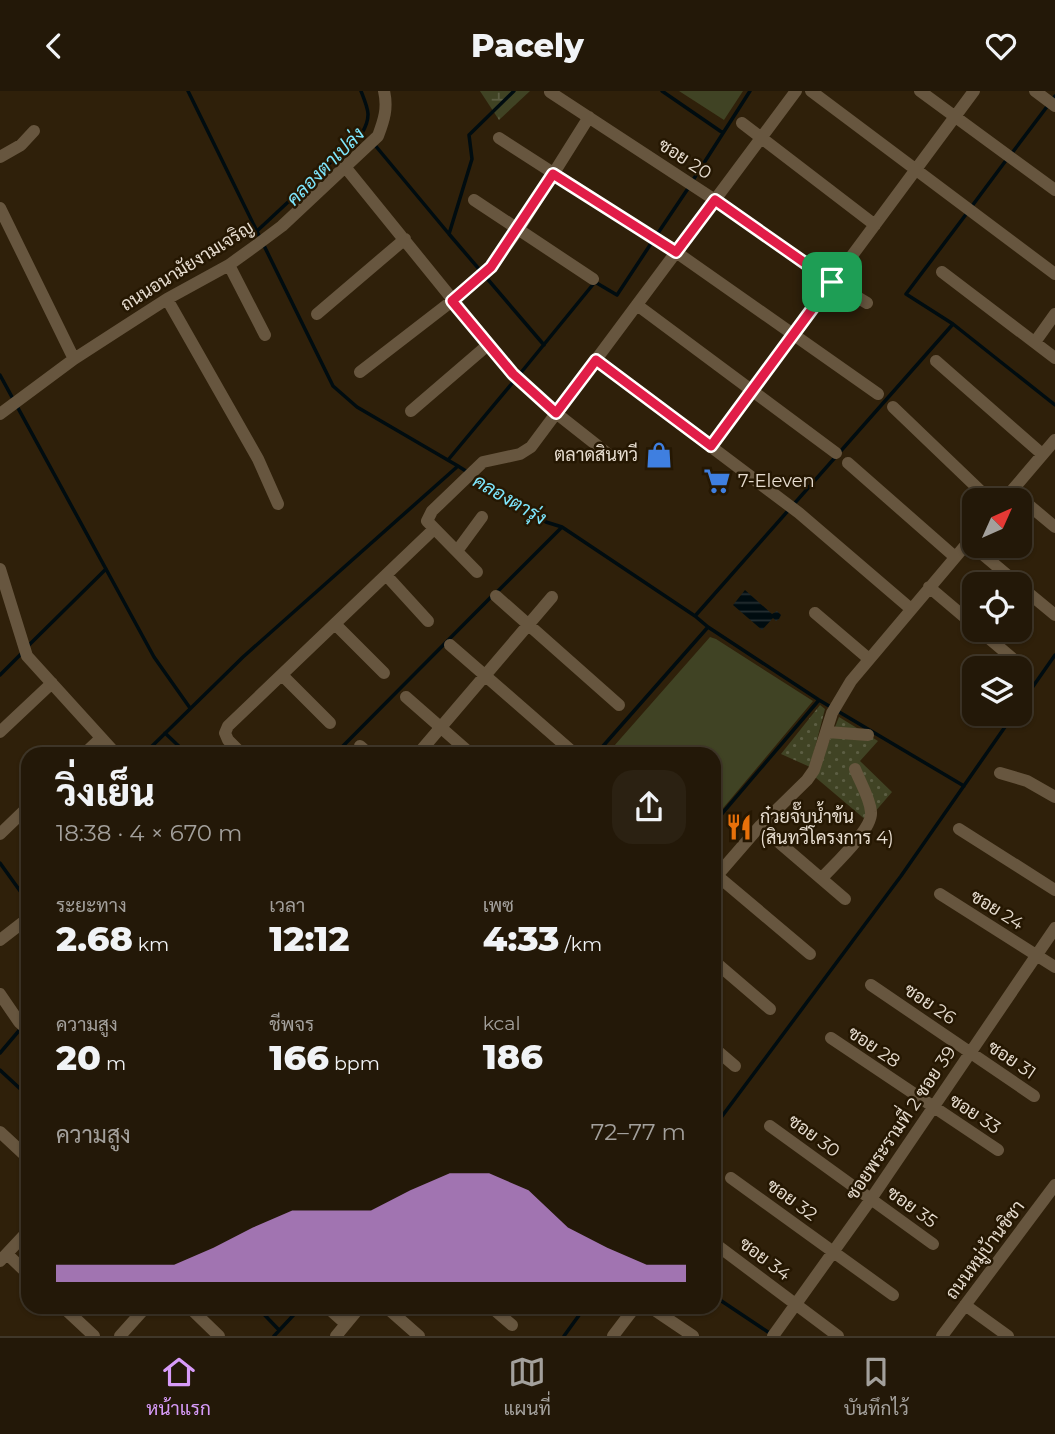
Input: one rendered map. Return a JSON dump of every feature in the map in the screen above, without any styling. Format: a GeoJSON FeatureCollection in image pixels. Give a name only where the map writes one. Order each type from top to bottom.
{"type":"FeatureCollection","features":[{"type":"Feature","properties":{"kind":"street","name":"ถนนอนามัยงามเจริญ"},"geometry":{"type":"LineString","coordinates":[[2,413],[74,359],[167,299],[229,265],[269,235],[378,137],[387,103],[384,91]]}},
{"type":"Feature","properties":{"kind":"street"},"geometry":{"type":"LineString","coordinates":[[477,572],[427,521],[432,511],[478,465],[528,450],[796,91]]}},
{"type":"Feature","properties":{"kind":"street"},"geometry":{"type":"LineString","coordinates":[[811,91],[1055,274]]}},
{"type":"Feature","properties":{"kind":"street"},"geometry":{"type":"LineString","coordinates":[[920,91],[1055,190]]}},
{"type":"Feature","properties":{"kind":"street"},"geometry":{"type":"LineString","coordinates":[[711,446],[975,91]]}},
{"type":"Feature","properties":{"kind":"street","name":"ซอย 20"},"geometry":{"type":"LineString","coordinates":[[550,92],[867,303]]}},
{"type":"Feature","properties":{"kind":"street"},"geometry":{"type":"LineString","coordinates":[[1039,94],[1055,106]]}},
{"type":"Feature","properties":{"kind":"street"},"geometry":{"type":"LineString","coordinates":[[360,372],[452,301],[491,267],[518,230],[589,117]]}},
{"type":"Feature","properties":{"kind":"street"},"geometry":{"type":"LineString","coordinates":[[742,123],[875,225]]}},
{"type":"Feature","properties":{"kind":"street"},"geometry":{"type":"LineString","coordinates":[[0,157],[21,145],[34,131]]}},
{"type":"Feature","properties":{"kind":"street"},"geometry":{"type":"LineString","coordinates":[[499,138],[676,252],[878,394]]}},
{"type":"Feature","properties":{"kind":"street"},"geometry":{"type":"LineString","coordinates":[[346,168],[513,374],[556,413],[608,454]]}},
{"type":"Feature","properties":{"kind":"street"},"geometry":{"type":"LineString","coordinates":[[474,200],[593,279]]}},
{"type":"Feature","properties":{"kind":"street"},"geometry":{"type":"LineString","coordinates":[[0,208],[74,359]]}},
{"type":"Feature","properties":{"kind":"street"},"geometry":{"type":"LineString","coordinates":[[317,314],[405,239]]}},
{"type":"Feature","properties":{"kind":"street"},"geometry":{"type":"LineString","coordinates":[[229,265],[265,335]]}},
{"type":"Feature","properties":{"kind":"street"},"geometry":{"type":"LineString","coordinates":[[943,272],[1055,358]]}},
{"type":"Feature","properties":{"kind":"street"},"geometry":{"type":"LineString","coordinates":[[167,299],[258,459],[278,504]]}},
{"type":"Feature","properties":{"kind":"street"},"geometry":{"type":"LineString","coordinates":[[637,305],[836,453]]}},
{"type":"Feature","properties":{"kind":"street"},"geometry":{"type":"LineString","coordinates":[[1035,342],[1055,314]]}},
{"type":"Feature","properties":{"kind":"street"},"geometry":{"type":"LineString","coordinates":[[411,411],[489,344]]}},
{"type":"Feature","properties":{"kind":"street"},"geometry":{"type":"LineString","coordinates":[[596,360],[799,513],[911,609]]}},
{"type":"Feature","properties":{"kind":"street"},"geometry":{"type":"LineString","coordinates":[[936,361],[1042,454]]}},
{"type":"Feature","properties":{"kind":"street"},"geometry":{"type":"LineString","coordinates":[[893,407],[977,488]]}},
{"type":"Feature","properties":{"kind":"street"},"geometry":{"type":"LineString","coordinates":[[1014,488],[1055,440]]}},
{"type":"Feature","properties":{"kind":"street"},"geometry":{"type":"LineString","coordinates":[[848,463],[955,557]]}},
{"type":"Feature","properties":{"kind":"street"},"geometry":{"type":"LineString","coordinates":[[1032,512],[1055,527]]}},
{"type":"Feature","properties":{"kind":"street"},"geometry":{"type":"LineString","coordinates":[[457,551],[482,516]]}},
{"type":"Feature","properties":{"kind":"street"},"geometry":{"type":"LineString","coordinates":[[235,747],[225,733],[228,726],[434,529]]}},
{"type":"Feature","properties":{"kind":"street"},"geometry":{"type":"LineString","coordinates":[[721,869],[807,780],[814,770],[832,713],[841,698],[869,659],[962,549]]}},
{"type":"Feature","properties":{"kind":"street"},"geometry":{"type":"LineString","coordinates":[[992,558],[1006,572]]}},
{"type":"Feature","properties":{"kind":"street"},"geometry":{"type":"LineString","coordinates":[[0,569],[27,656],[109,747]]}},
{"type":"Feature","properties":{"kind":"street"},"geometry":{"type":"LineString","coordinates":[[386,575],[428,621]]}},
{"type":"Feature","properties":{"kind":"street"},"geometry":{"type":"LineString","coordinates":[[929,587],[962,615]]}},
{"type":"Feature","properties":{"kind":"street"},"geometry":{"type":"LineString","coordinates":[[496,596],[619,705]]}},
{"type":"Feature","properties":{"kind":"street"},"geometry":{"type":"LineString","coordinates":[[1032,596],[1055,615]]}},
{"type":"Feature","properties":{"kind":"street"},"geometry":{"type":"LineString","coordinates":[[424,747],[552,597]]}},
{"type":"Feature","properties":{"kind":"street"},"geometry":{"type":"LineString","coordinates":[[815,613],[869,659]]}},
{"type":"Feature","properties":{"kind":"street"},"geometry":{"type":"LineString","coordinates":[[335,624],[384,673]]}},
{"type":"Feature","properties":{"kind":"street"},"geometry":{"type":"LineString","coordinates":[[993,642],[1010,656]]}},
{"type":"Feature","properties":{"kind":"street"},"geometry":{"type":"LineString","coordinates":[[450,645],[567,747]]}},
{"type":"Feature","properties":{"kind":"street"},"geometry":{"type":"LineString","coordinates":[[282,675],[330,723]]}},
{"type":"Feature","properties":{"kind":"street"},"geometry":{"type":"LineString","coordinates":[[0,732],[52,683]]}},
{"type":"Feature","properties":{"kind":"street"},"geometry":{"type":"LineString","coordinates":[[406,697],[463,747]]}},
{"type":"Feature","properties":{"kind":"street"},"geometry":{"type":"LineString","coordinates":[[827,732],[868,735]]}},
{"type":"Feature","properties":{"kind":"street"},"geometry":{"type":"LineString","coordinates":[[91,747],[101,738]]}},
{"type":"Feature","properties":{"kind":"street"},"geometry":{"type":"LineString","coordinates":[[822,879],[869,824],[872,815],[855,769]]}},
{"type":"Feature","properties":{"kind":"street"},"geometry":{"type":"LineString","coordinates":[[1000,773],[1027,781],[1055,797]]}},
{"type":"Feature","properties":{"kind":"street"},"geometry":{"type":"LineString","coordinates":[[0,834],[21,814]]}},
{"type":"Feature","properties":{"kind":"street"},"geometry":{"type":"LineString","coordinates":[[760,826],[845,899]]}},
{"type":"Feature","properties":{"kind":"street"},"geometry":{"type":"LineString","coordinates":[[959,829],[1055,890]]}},
{"type":"Feature","properties":{"kind":"street"},"geometry":{"type":"LineString","coordinates":[[721,881],[810,954]]}},
{"type":"Feature","properties":{"kind":"street","name":"ซอย 24"},"geometry":{"type":"LineString","coordinates":[[940,894],[1055,967]]}},
{"type":"Feature","properties":{"kind":"street"},"geometry":{"type":"LineString","coordinates":[[0,940],[21,924]]}},
{"type":"Feature","properties":{"kind":"street","name":"ซอยพระรามที่ 2 ซอย 39"},"geometry":{"type":"LineString","coordinates":[[775,1333],[871,1199],[1055,928]]}},
{"type":"Feature","properties":{"kind":"street"},"geometry":{"type":"LineString","coordinates":[[721,967],[770,1009]]}},
{"type":"Feature","properties":{"kind":"street","name":"ซอย 26"},"geometry":{"type":"LineString","coordinates":[[871,985],[970,1052]]}},
{"type":"Feature","properties":{"kind":"street"},"geometry":{"type":"LineString","coordinates":[[0,994],[21,1024]]}},
{"type":"Feature","properties":{"kind":"street","name":"ซอย 28"},"geometry":{"type":"LineString","coordinates":[[831,1038],[933,1108]]}},
{"type":"Feature","properties":{"kind":"street","name":"ซอย 31"},"geometry":{"type":"LineString","coordinates":[[970,1052],[1034,1096]]}},
{"type":"Feature","properties":{"kind":"street"},"geometry":{"type":"LineString","coordinates":[[721,1054],[735,1066]]}},
{"type":"Feature","properties":{"kind":"street","name":"ซอย 33"},"geometry":{"type":"LineString","coordinates":[[933,1108],[998,1150]]}},
{"type":"Feature","properties":{"kind":"street","name":"ซอย 30"},"geometry":{"type":"LineString","coordinates":[[770,1126],[871,1199]]}},
{"type":"Feature","properties":{"kind":"street"},"geometry":{"type":"LineString","coordinates":[[0,1132],[21,1152]]}},
{"type":"Feature","properties":{"kind":"street","name":"ซอย 32"},"geometry":{"type":"LineString","coordinates":[[731,1178],[893,1295]]}},
{"type":"Feature","properties":{"kind":"street","name":"ถนนหมู่บ้านชิชา"},"geometry":{"type":"LineString","coordinates":[[942,1336],[1055,1185]]}},
{"type":"Feature","properties":{"kind":"street","name":"ซอย 35"},"geometry":{"type":"LineString","coordinates":[[871,1199],[933,1244]]}},
{"type":"Feature","properties":{"kind":"street"},"geometry":{"type":"LineString","coordinates":[[21,1238],[3,1257],[21,1269]]}},
{"type":"Feature","properties":{"kind":"street","name":"ซอย 34"},"geometry":{"type":"LineString","coordinates":[[721,1248],[838,1336]]}},
{"type":"Feature","properties":{"kind":"street"},"geometry":{"type":"LineString","coordinates":[[965,1305],[1008,1336]]}},
{"type":"Feature","properties":{"kind":"street"},"geometry":{"type":"LineString","coordinates":[[70,1314],[94,1336]]}},
{"type":"Feature","properties":{"kind":"street"},"geometry":{"type":"LineString","coordinates":[[120,1336],[140,1314]]}},
{"type":"Feature","properties":{"kind":"street"},"geometry":{"type":"LineString","coordinates":[[195,1314],[219,1336]]}},
{"type":"Feature","properties":{"kind":"street"},"geometry":{"type":"LineString","coordinates":[[335,1314],[346,1324]]}},
{"type":"Feature","properties":{"kind":"street"},"geometry":{"type":"LineString","coordinates":[[336,1336],[354,1314]]}},
{"type":"Feature","properties":{"kind":"street"},"geometry":{"type":"LineString","coordinates":[[394,1314],[419,1336]]}},
{"type":"Feature","properties":{"kind":"street"},"geometry":{"type":"LineString","coordinates":[[499,1314],[512,1325]]}},
{"type":"Feature","properties":{"kind":"street"},"geometry":{"type":"LineString","coordinates":[[613,1336],[630,1314]]}},
{"type":"Feature","properties":{"kind":"street"},"geometry":{"type":"LineString","coordinates":[[660,1314],[693,1336]]}},
{"type":"Feature","properties":{"kind":"green space"},"geometry":{"type":"Polygon","coordinates":[[[480,91],[530,91],[499,120],[480,91]]]}},
{"type":"Feature","properties":{"kind":"green space"},"geometry":{"type":"Polygon","coordinates":[[[679,91],[743,91],[724,120],[679,91]]]}},
{"type":"Feature","properties":{"kind":"green space"},"geometry":{"type":"Polygon","coordinates":[[[710,637],[813,701],[721,811],[721,747],[614,746],[710,637]]]}},
{"type":"Feature","properties":{"kind":"green space"},"geometry":{"type":"Polygon","coordinates":[[[820,705],[825,709],[810,767],[781,754],[820,705]]]}},
{"type":"Feature","properties":{"kind":"green space"},"geometry":{"type":"Polygon","coordinates":[[[839,717],[878,741],[860,761],[892,792],[867,821],[815,777],[839,717]]]}},
{"type":"Feature","properties":{"kind":"shaded area"},"geometry":{"type":"Polygon","coordinates":[[[745,590],[772,614],[777,611],[781,615],[779,619],[776,621],[773,618],[762,630],[733,605],[745,590]]]}},
{"type":"Feature","properties":{"kind":"waterway","name":"คลองตารุ่ง"},"geometry":{"type":"LineString","coordinates":[[188,91],[333,386],[357,407],[546,522],[562,527],[819,700],[964,786]]}},
{"type":"Feature","properties":{"kind":"waterway","name":"คลองตาเปล่ง"},"geometry":{"type":"LineString","coordinates":[[257,231],[362,133],[368,112],[361,91]]}},
{"type":"Feature","properties":{"kind":"waterway"},"geometry":{"type":"LineString","coordinates":[[514,91],[469,135],[472,159],[449,234],[544,345]]}},
{"type":"Feature","properties":{"kind":"waterway"},"geometry":{"type":"LineString","coordinates":[[662,91],[723,133]]}},
{"type":"Feature","properties":{"kind":"waterway"},"geometry":{"type":"LineString","coordinates":[[693,180],[750,91]]}},
{"type":"Feature","properties":{"kind":"waterway"},"geometry":{"type":"LineString","coordinates":[[1012,153],[1055,96]]}},
{"type":"Feature","properties":{"kind":"waterway"},"geometry":{"type":"LineString","coordinates":[[374,144],[449,234]]}},
{"type":"Feature","properties":{"kind":"waterway"},"geometry":{"type":"LineString","coordinates":[[972,206],[1007,159]]}},
{"type":"Feature","properties":{"kind":"waterway"},"geometry":{"type":"LineString","coordinates":[[656,236],[689,187]]}},
{"type":"Feature","properties":{"kind":"waterway"},"geometry":{"type":"LineString","coordinates":[[967,213],[906,294],[953,324],[1055,405]]}},
{"type":"Feature","properties":{"kind":"waterway"},"geometry":{"type":"LineString","coordinates":[[519,375],[595,282],[617,295],[652,242]]}},
{"type":"Feature","properties":{"kind":"waterway"},"geometry":{"type":"LineString","coordinates":[[695,616],[953,324]]}},
{"type":"Feature","properties":{"kind":"waterway"},"geometry":{"type":"LineString","coordinates":[[0,375],[154,657],[190,708]]}},
{"type":"Feature","properties":{"kind":"waterway"},"geometry":{"type":"LineString","coordinates":[[448,460],[514,381]]}},
{"type":"Feature","properties":{"kind":"waterway"},"geometry":{"type":"LineString","coordinates":[[151,747],[243,657],[458,466]]}},
{"type":"Feature","properties":{"kind":"waterway"},"geometry":{"type":"LineString","coordinates":[[497,592],[562,527]]}},
{"type":"Feature","properties":{"kind":"waterway"},"geometry":{"type":"LineString","coordinates":[[28,646],[106,569]]}},
{"type":"Feature","properties":{"kind":"waterway"},"geometry":{"type":"LineString","coordinates":[[342,747],[491,597]]}},
{"type":"Feature","properties":{"kind":"waterway"},"geometry":{"type":"LineString","coordinates":[[602,747],[708,627]]}},
{"type":"Feature","properties":{"kind":"waterway"},"geometry":{"type":"LineString","coordinates":[[0,675],[23,652]]}},
{"type":"Feature","properties":{"kind":"waterway"},"geometry":{"type":"LineString","coordinates":[[1032,688],[1055,655]]}},
{"type":"Feature","properties":{"kind":"waterway"},"geometry":{"type":"LineString","coordinates":[[721,815],[819,700]]}},
{"type":"Feature","properties":{"kind":"waterway"},"geometry":{"type":"LineString","coordinates":[[721,1118],[901,876],[1006,726]]}},
{"type":"Feature","properties":{"kind":"waterway"},"geometry":{"type":"LineString","coordinates":[[165,733],[180,747]]}},
{"type":"Feature","properties":{"kind":"waterway"},"geometry":{"type":"LineString","coordinates":[[0,863],[21,892]]}},
{"type":"Feature","properties":{"kind":"waterway"},"geometry":{"type":"LineString","coordinates":[[0,1053],[21,1028]]}},
{"type":"Feature","properties":{"kind":"waterway"},"geometry":{"type":"LineString","coordinates":[[0,1070],[21,1090]]}},
{"type":"Feature","properties":{"kind":"waterway"},"geometry":{"type":"LineString","coordinates":[[721,1301],[771,1334]]}},
{"type":"Feature","properties":{"kind":"waterway"},"geometry":{"type":"LineString","coordinates":[[264,1314],[279,1330]]}},
{"type":"Feature","properties":{"kind":"waterway"},"geometry":{"type":"LineString","coordinates":[[274,1336],[294,1314]]}},
{"type":"Feature","properties":{"kind":"waterway"},"geometry":{"type":"LineString","coordinates":[[564,1336],[580,1314]]}},
{"type":"Feature","properties":{"kind":"place","name":"ตลาดสินทวี"},"geometry":{"type":"Point","coordinates":[659,455]}},
{"type":"Feature","properties":{"kind":"place","name":"7-Eleven"},"geometry":{"type":"Point","coordinates":[717,481]}},
{"type":"Feature","properties":{"kind":"place","name":"ก๋วยจั๊บน้ำข้น (สินทวีโครงการ 4)"},"geometry":{"type":"Point","coordinates":[739,827]}},
{"type":"Feature","properties":{"kind":"route"},"geometry":{"type":"LineString","coordinates":[[553,174],[676,252],[715,200],[832,282],[711,446],[596,360],[556,413],[513,374],[452,301],[491,267],[553,174]]}}]}
